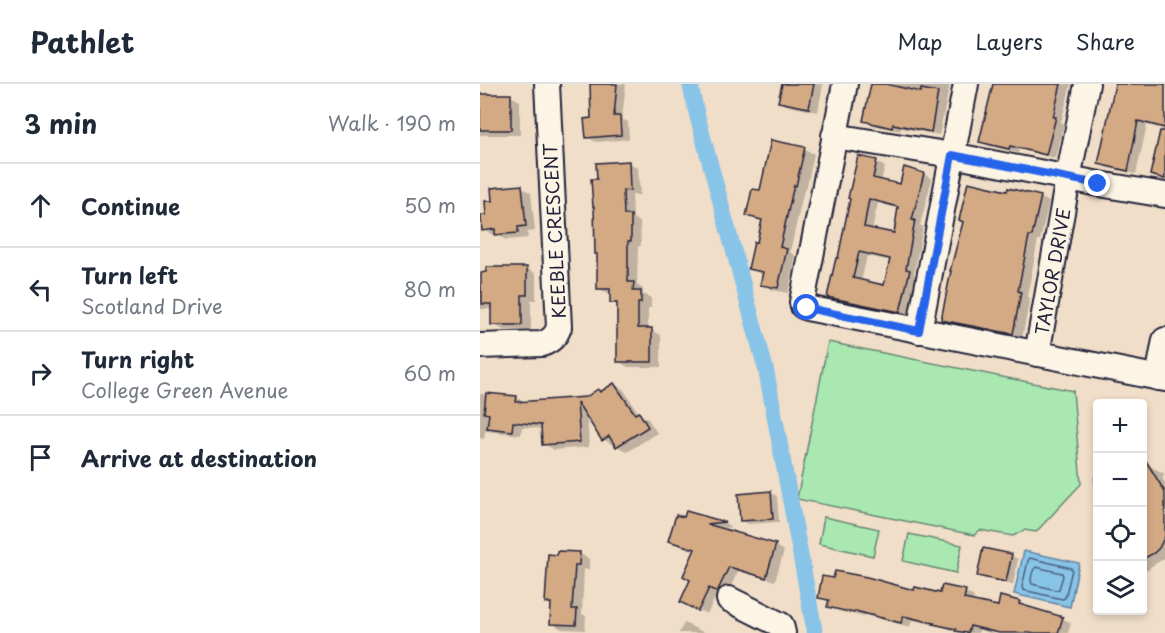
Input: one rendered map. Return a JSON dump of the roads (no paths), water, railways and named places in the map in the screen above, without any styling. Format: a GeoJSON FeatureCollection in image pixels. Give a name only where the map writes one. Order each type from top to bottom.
{"type":"FeatureCollection","features":[{"type":"Feature","properties":{"kind":"street","name":"KEEBLE CRESCENT"},"geometry":{"type":"LineString","coordinates":[[480,345],[542,344],[553,338],[559,327],[547,84]]}},
{"type":"Feature","properties":{"kind":"street"},"geometry":{"type":"LineString","coordinates":[[845,84],[803,306],[1162,379],[1165,340]]}},
{"type":"Feature","properties":{"kind":"street"},"geometry":{"type":"LineString","coordinates":[[919,331],[966,84]]}},
{"type":"Feature","properties":{"kind":"street","name":"TAYLOR DRIVE"},"geometry":{"type":"LineString","coordinates":[[1037,354],[1087,84]]}},
{"type":"Feature","properties":{"kind":"street"},"geometry":{"type":"LineString","coordinates":[[834,136],[952,155],[1165,195]]}},
{"type":"Feature","properties":{"kind":"street"},"geometry":{"type":"LineString","coordinates":[[729,599],[782,629]]}},
{"type":"Feature","properties":{"kind":"water"},"geometry":{"type":"Polygon","coordinates":[[[1024,551],[1079,563],[1070,607],[1014,594],[1024,551]]]}},
{"type":"Feature","properties":{"kind":"waterway"},"geometry":{"type":"LineString","coordinates":[[690,84],[766,370],[815,633]]}}]}
